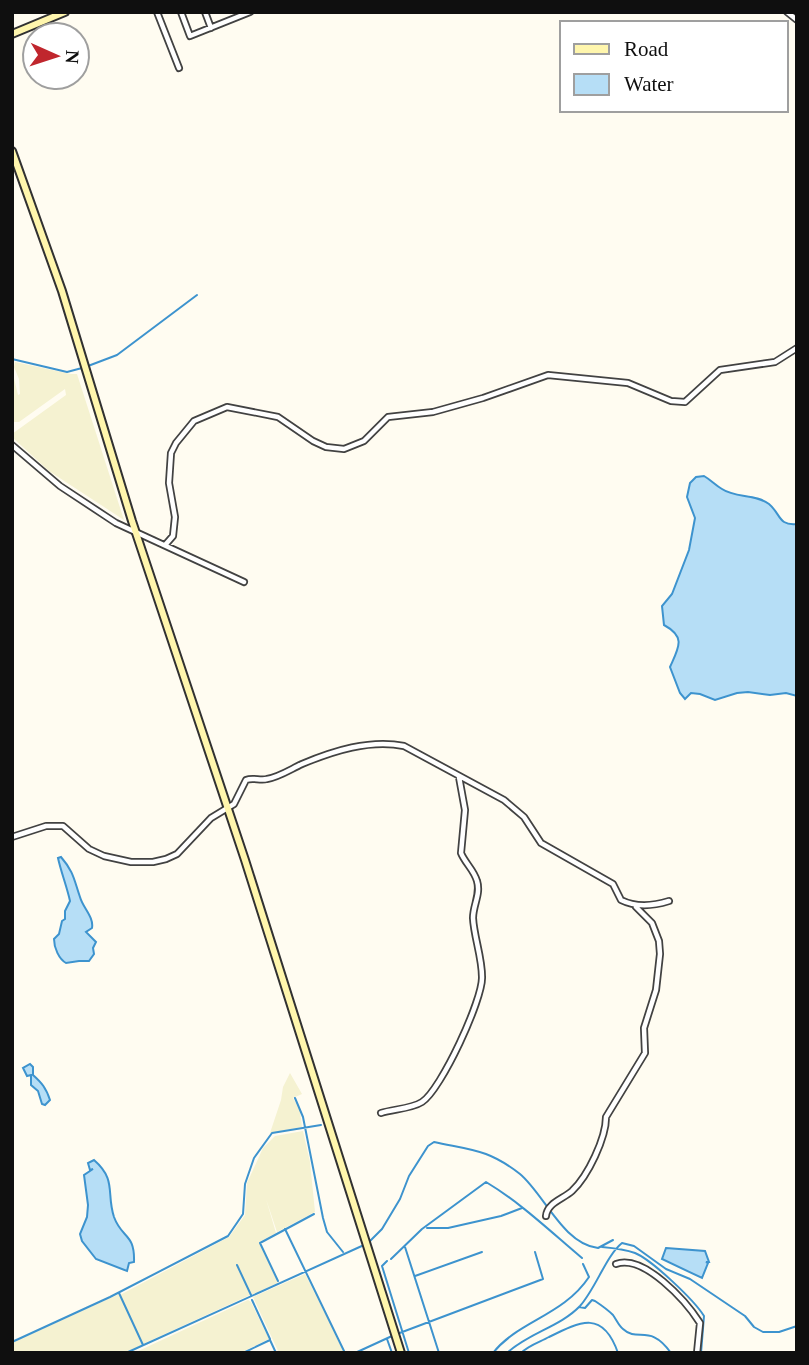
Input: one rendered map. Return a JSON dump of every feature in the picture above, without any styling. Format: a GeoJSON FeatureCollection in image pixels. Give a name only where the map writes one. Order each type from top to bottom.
{"type":"FeatureCollection","features":[{"type":"Feature","properties":{"kind":"main road"},"geometry":{"type":"LineString","coordinates":[[12,34],[65,12]]}},
{"type":"Feature","properties":{"kind":"main road"},"geometry":{"type":"LineString","coordinates":[[12,151],[54,267],[136,533],[228,810],[401,1353]]}},
{"type":"Feature","properties":{"kind":"street"},"geometry":{"type":"LineString","coordinates":[[157,12],[179,68]]}},
{"type":"Feature","properties":{"kind":"street"},"geometry":{"type":"LineString","coordinates":[[181,12],[190,36],[250,12]]}},
{"type":"Feature","properties":{"kind":"street"},"geometry":{"type":"LineString","coordinates":[[205,12],[211,28]]}},
{"type":"Feature","properties":{"kind":"street"},"geometry":{"type":"LineString","coordinates":[[227,12],[230,20]]}},
{"type":"Feature","properties":{"kind":"street"},"geometry":{"type":"LineString","coordinates":[[787,12],[797,20]]}},
{"type":"Feature","properties":{"kind":"street"},"geometry":{"type":"LineString","coordinates":[[166,544],[173,537],[175,517],[169,483],[171,453],[194,421],[222,409],[234,408],[278,417],[313,441],[326,447],[344,449],[364,441],[388,417],[433,412],[548,375],[628,383],[671,401],[685,402],[720,370],[775,362],[797,348]]}},
{"type":"Feature","properties":{"kind":"street"},"geometry":{"type":"LineString","coordinates":[[12,445],[60,486],[116,523],[244,582]]}},
{"type":"Feature","properties":{"kind":"street"},"geometry":{"type":"LineString","coordinates":[[12,837],[46,827],[63,826],[89,849],[104,856],[131,862],[153,862],[177,854],[211,818],[228,810],[238,799],[246,780],[250,778],[267,780],[304,763],[367,744],[404,746],[504,800],[524,817],[541,843],[613,884],[621,900],[633,904],[659,904],[670,901]]}},
{"type":"Feature","properties":{"kind":"street"},"geometry":{"type":"LineString","coordinates":[[381,1114],[419,1104],[433,1090],[451,1061],[480,992],[482,970],[473,914],[478,898],[478,884],[474,872],[461,853],[465,810],[459,776]]}},
{"type":"Feature","properties":{"kind":"street"},"geometry":{"type":"LineString","coordinates":[[546,1216],[550,1207],[574,1189],[593,1161],[606,1126],[606,1117],[645,1052],[644,1028],[656,990],[660,954],[652,923],[633,904]]}},
{"type":"Feature","properties":{"kind":"street"},"geometry":{"type":"LineString","coordinates":[[615,1264],[629,1261],[645,1267],[678,1296],[700,1323],[697,1353]]}},
{"type":"Feature","properties":{"kind":"shaded area"},"geometry":{"type":"Polygon","coordinates":[[[15,362],[77,374],[124,520],[49,471],[12,437],[12,434],[66,395],[65,389],[19,422],[12,422],[12,370],[18,395],[20,394],[15,362]]]}},
{"type":"Feature","properties":{"kind":"shaded area"},"geometry":{"type":"Polygon","coordinates":[[[290,1073],[302,1094],[293,1098],[300,1111],[302,1127],[270,1133],[283,1087],[290,1073]]]}},
{"type":"Feature","properties":{"kind":"shaded area"},"geometry":{"type":"Polygon","coordinates":[[[303,1131],[310,1162],[315,1212],[277,1232],[266,1199],[276,1233],[259,1242],[278,1283],[251,1295],[237,1264],[250,1295],[143,1344],[120,1295],[229,1237],[245,1215],[247,1183],[263,1148],[275,1136],[303,1131]]]}},
{"type":"Feature","properties":{"kind":"shaded area"},"geometry":{"type":"Polygon","coordinates":[[[305,1274],[344,1353],[279,1353],[253,1297],[305,1274]]]}},
{"type":"Feature","properties":{"kind":"shaded area"},"geometry":{"type":"Polygon","coordinates":[[[119,1294],[142,1345],[124,1353],[12,1353],[12,1343],[119,1294]]]}},
{"type":"Feature","properties":{"kind":"shaded area"},"geometry":{"type":"Polygon","coordinates":[[[248,1300],[269,1339],[244,1351],[134,1353],[248,1300]]]}},
{"type":"Feature","properties":{"kind":"water"},"geometry":{"type":"Polygon","coordinates":[[[704,476],[727,492],[764,501],[783,521],[797,524],[797,696],[748,692],[715,700],[691,693],[685,699],[680,693],[670,667],[678,648],[678,638],[664,625],[662,606],[672,594],[689,550],[695,518],[687,497],[690,483],[696,477],[704,476]]]}},
{"type":"Feature","properties":{"kind":"water"},"geometry":{"type":"Polygon","coordinates":[[[61,857],[71,872],[91,920],[92,928],[86,932],[96,942],[94,954],[89,961],[66,963],[55,946],[54,939],[59,934],[70,901],[58,858],[61,857]]]}},
{"type":"Feature","properties":{"kind":"water"},"geometry":{"type":"Polygon","coordinates":[[[30,1064],[33,1067],[33,1075],[50,1100],[45,1105],[42,1104],[38,1091],[31,1085],[31,1075],[27,1076],[23,1068],[30,1064]]]}},
{"type":"Feature","properties":{"kind":"water"},"geometry":{"type":"Polygon","coordinates":[[[94,1160],[106,1174],[114,1217],[132,1246],[134,1262],[129,1263],[127,1271],[96,1259],[82,1241],[80,1234],[87,1217],[88,1205],[84,1175],[93,1169],[90,1170],[88,1163],[94,1160]]]}},
{"type":"Feature","properties":{"kind":"water"},"geometry":{"type":"Polygon","coordinates":[[[666,1248],[705,1251],[709,1262],[706,1262],[708,1263],[702,1278],[662,1259],[666,1248]]]}},
{"type":"Feature","properties":{"kind":"waterway"},"geometry":{"type":"LineString","coordinates":[[88,366],[117,355],[197,295]]}},
{"type":"Feature","properties":{"kind":"waterway"},"geometry":{"type":"LineString","coordinates":[[12,359],[67,372],[82,368]]}},
{"type":"Feature","properties":{"kind":"waterway"},"geometry":{"type":"LineString","coordinates":[[295,1098],[303,1117],[327,1232],[343,1252]]}},
{"type":"Feature","properties":{"kind":"waterway"},"geometry":{"type":"LineString","coordinates":[[12,1342],[110,1297],[228,1236],[243,1214],[245,1184],[254,1158],[272,1133],[321,1125]]}},
{"type":"Feature","properties":{"kind":"waterway"},"geometry":{"type":"LineString","coordinates":[[369,1242],[382,1229],[400,1199],[409,1176],[428,1146],[434,1142],[479,1152],[509,1166],[529,1183],[574,1238],[598,1248],[613,1240]]}},
{"type":"Feature","properties":{"kind":"waterway"},"geometry":{"type":"LineString","coordinates":[[391,1259],[422,1229],[486,1182],[524,1208],[582,1258]]}},
{"type":"Feature","properties":{"kind":"waterway"},"geometry":{"type":"LineString","coordinates":[[427,1228],[448,1228],[501,1216],[522,1208]]}},
{"type":"Feature","properties":{"kind":"waterway"},"geometry":{"type":"LineString","coordinates":[[278,1281],[260,1243],[314,1214]]}},
{"type":"Feature","properties":{"kind":"waterway"},"geometry":{"type":"LineString","coordinates":[[285,1229],[345,1353]]}},
{"type":"Feature","properties":{"kind":"waterway"},"geometry":{"type":"LineString","coordinates":[[507,1353],[580,1306],[622,1243],[634,1246],[666,1269],[690,1279],[745,1316],[754,1327],[763,1332],[779,1332],[797,1326]]}},
{"type":"Feature","properties":{"kind":"waterway"},"geometry":{"type":"LineString","coordinates":[[126,1353],[364,1245]]}},
{"type":"Feature","properties":{"kind":"waterway"},"geometry":{"type":"LineString","coordinates":[[405,1247],[439,1353]]}},
{"type":"Feature","properties":{"kind":"waterway"},"geometry":{"type":"LineString","coordinates":[[602,1247],[627,1251],[642,1257],[691,1300],[704,1316],[701,1353]]}},
{"type":"Feature","properties":{"kind":"waterway"},"geometry":{"type":"LineString","coordinates":[[415,1276],[482,1252]]}},
{"type":"Feature","properties":{"kind":"waterway"},"geometry":{"type":"LineString","coordinates":[[397,1334],[543,1279],[535,1252]]}},
{"type":"Feature","properties":{"kind":"waterway"},"geometry":{"type":"LineString","coordinates":[[387,1261],[382,1266],[409,1353]]}},
{"type":"Feature","properties":{"kind":"waterway"},"geometry":{"type":"LineString","coordinates":[[493,1353],[515,1333],[567,1301],[589,1277],[583,1264]]}},
{"type":"Feature","properties":{"kind":"waterway"},"geometry":{"type":"LineString","coordinates":[[237,1265],[251,1295]]}},
{"type":"Feature","properties":{"kind":"waterway"},"geometry":{"type":"LineString","coordinates":[[119,1293],[143,1345]]}},
{"type":"Feature","properties":{"kind":"waterway"},"geometry":{"type":"LineString","coordinates":[[252,1300],[270,1339]]}},
{"type":"Feature","properties":{"kind":"waterway"},"geometry":{"type":"LineString","coordinates":[[579,1307],[585,1308],[592,1300],[595,1301],[611,1313],[629,1333],[651,1336],[664,1344],[671,1353]]}},
{"type":"Feature","properties":{"kind":"waterway"},"geometry":{"type":"LineString","coordinates":[[521,1353],[561,1331],[590,1323],[605,1330],[618,1353]]}},
{"type":"Feature","properties":{"kind":"waterway"},"geometry":{"type":"LineString","coordinates":[[355,1353],[392,1336]]}},
{"type":"Feature","properties":{"kind":"waterway"},"geometry":{"type":"LineString","coordinates":[[387,1339],[392,1353]]}},
{"type":"Feature","properties":{"kind":"waterway"},"geometry":{"type":"LineString","coordinates":[[243,1353],[270,1340],[276,1353]]}}]}
